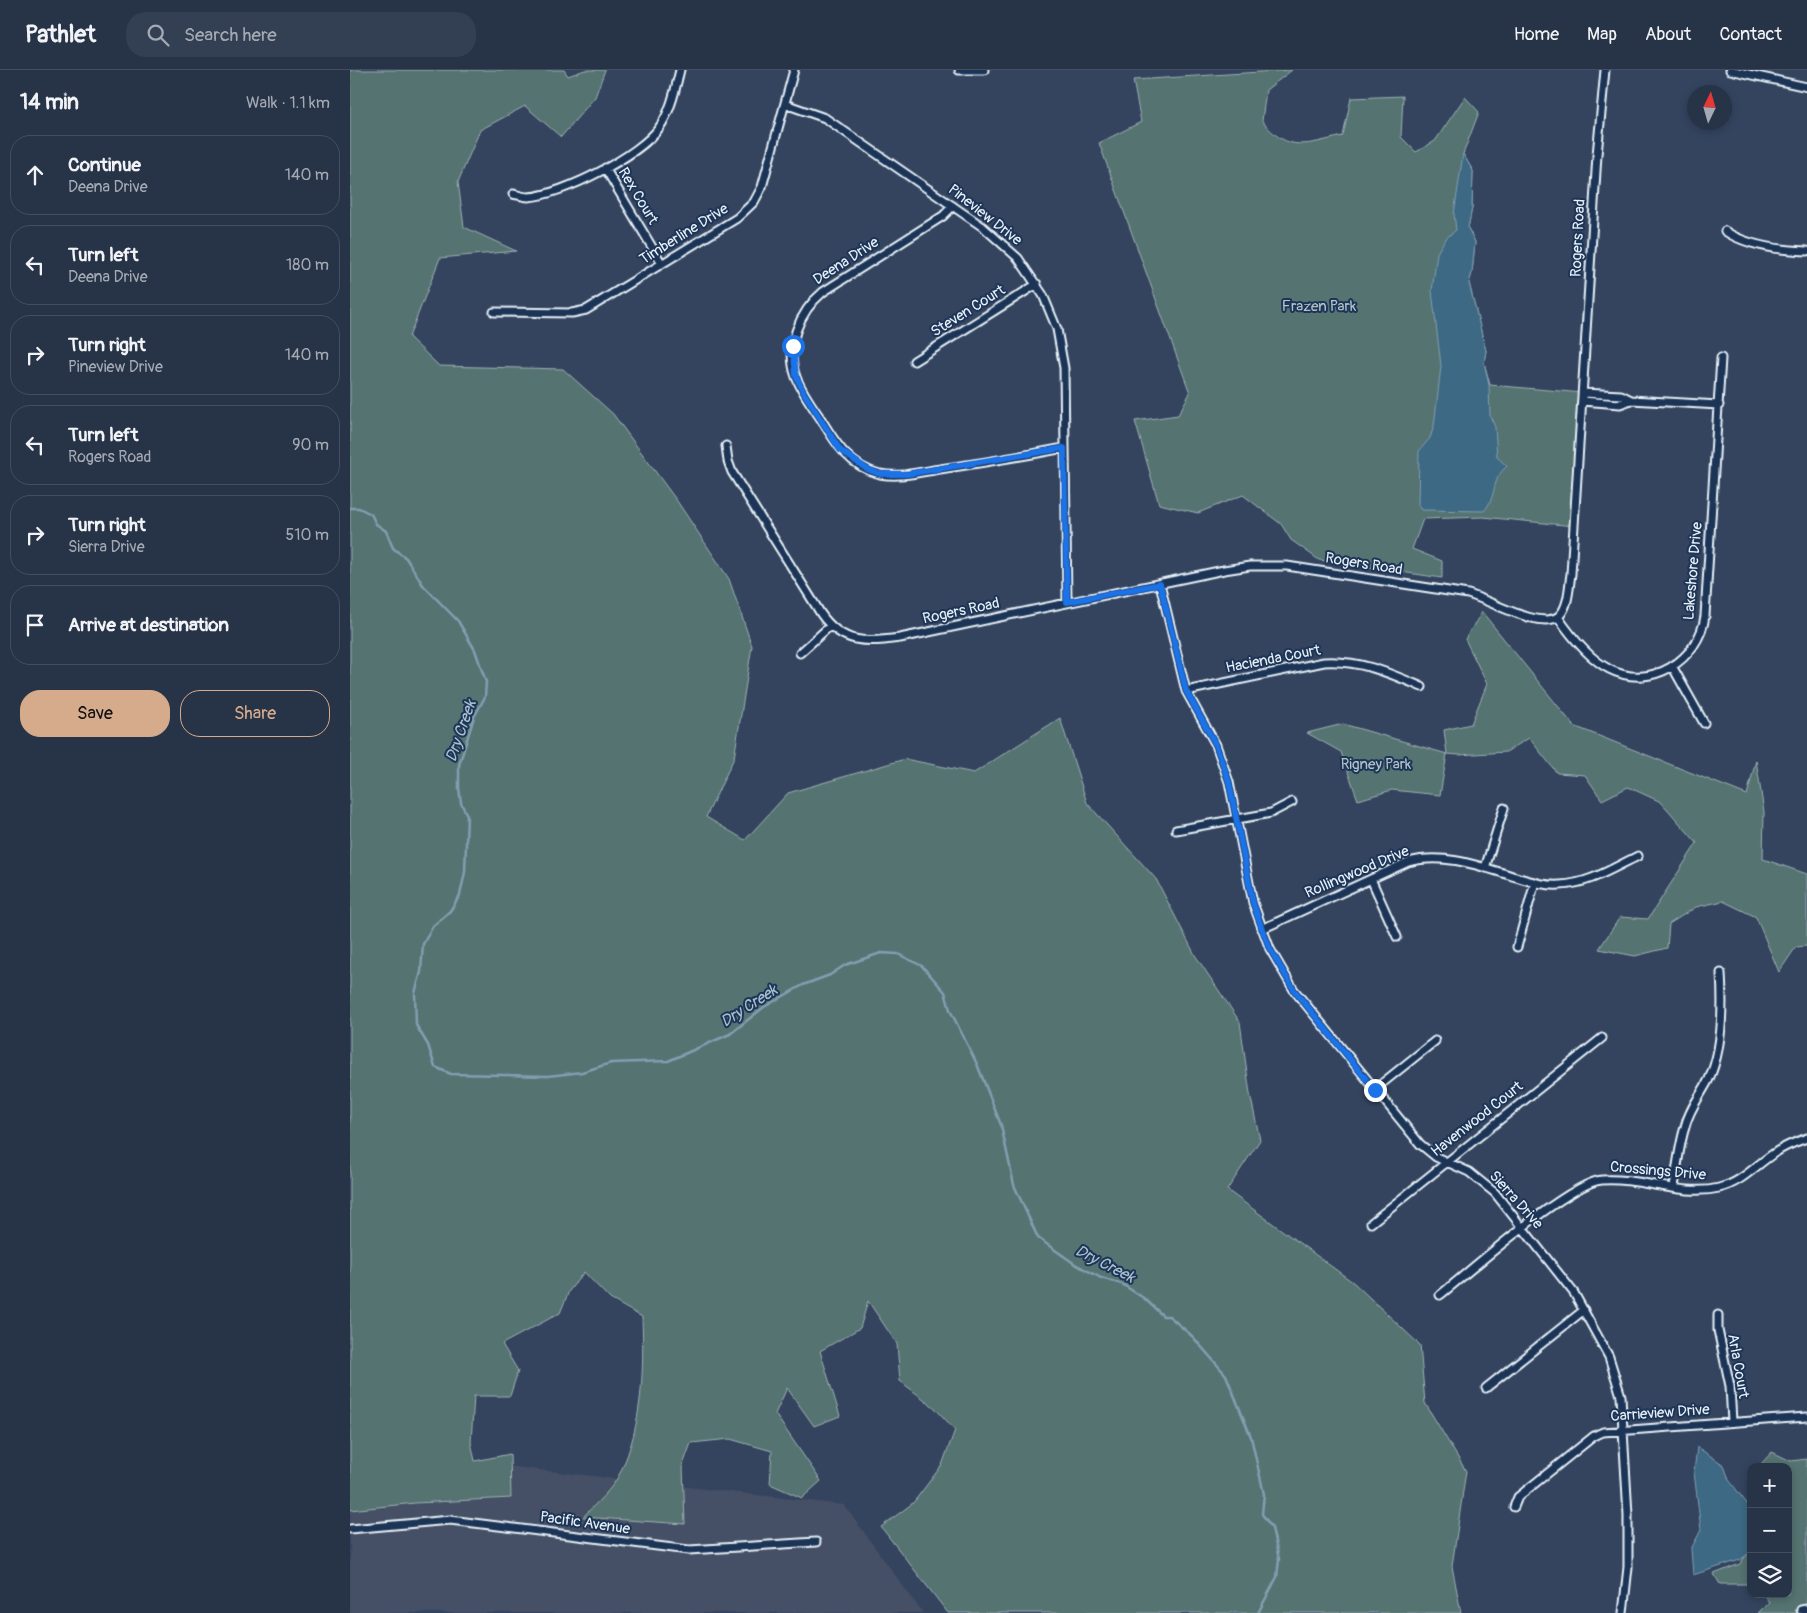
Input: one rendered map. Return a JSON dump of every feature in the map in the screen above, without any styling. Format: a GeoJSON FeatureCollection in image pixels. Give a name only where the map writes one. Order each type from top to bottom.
{"type":"FeatureCollection","features":[{"type":"Feature","properties":{"kind":"street"},"geometry":{"type":"LineString","coordinates":[[513,194],[528,197],[552,192],[581,182],[640,146],[659,129],[670,108],[680,70]]}},
{"type":"Feature","properties":{"kind":"street","name":"Timberline Drive"},"geometry":{"type":"LineString","coordinates":[[494,312],[572,313],[586,310],[737,218],[754,202],[762,187],[794,70]]}},
{"type":"Feature","properties":{"kind":"street"},"geometry":{"type":"LineString","coordinates":[[959,70],[984,70]]}},
{"type":"Feature","properties":{"kind":"street","name":"Rogers Road"},"geometry":{"type":"LineString","coordinates":[[726,446],[732,472],[830,626],[849,638],[882,641],[1250,566],[1287,566],[1468,594],[1488,600],[1532,620],[1549,621],[1558,616],[1567,599],[1571,574],[1597,155],[1606,70]]}},
{"type":"Feature","properties":{"kind":"street"},"geometry":{"type":"LineString","coordinates":[[1730,70],[1749,72],[1807,88]]}},
{"type":"Feature","properties":{"kind":"street","name":"Pineview Drive"},"geometry":{"type":"LineString","coordinates":[[785,104],[825,118],[952,206],[1000,241],[1018,258],[1037,284],[1053,316],[1062,351],[1065,391],[1064,448],[1067,602]]}},
{"type":"Feature","properties":{"kind":"street","name":"Rex Court"},"geometry":{"type":"LineString","coordinates":[[605,168],[662,264]]}},
{"type":"Feature","properties":{"kind":"street","name":"Deena Drive"},"geometry":{"type":"LineString","coordinates":[[952,206],[943,216],[823,292],[809,305],[796,330],[793,346],[796,376],[804,393],[840,450],[858,465],[880,474],[907,474],[1064,448]]}},
{"type":"Feature","properties":{"kind":"street"},"geometry":{"type":"LineString","coordinates":[[1725,231],[1739,239],[1788,250],[1807,252]]}},
{"type":"Feature","properties":{"kind":"street","name":"Steven Court"},"geometry":{"type":"LineString","coordinates":[[914,360],[1037,284]]}},
{"type":"Feature","properties":{"kind":"street","name":"Lakeshore Drive"},"geometry":{"type":"LineString","coordinates":[[1558,616],[1587,652],[1611,670],[1629,675],[1649,674],[1672,666],[1691,651],[1704,622],[1721,358]]}},
{"type":"Feature","properties":{"kind":"street"},"geometry":{"type":"LineString","coordinates":[[1583,392],[1622,395],[1631,400]]}},
{"type":"Feature","properties":{"kind":"street"},"geometry":{"type":"LineString","coordinates":[[1582,401],[1620,404],[1631,400],[1719,405]]}},
{"type":"Feature","properties":{"kind":"street","name":"Sierra Drive"},"geometry":{"type":"LineString","coordinates":[[1160,584],[1186,691],[1222,758],[1229,782],[1253,903],[1270,949],[1294,990],[1420,1144],[1436,1157],[1469,1172],[1485,1183],[1523,1228],[1574,1293],[1616,1375],[1620,1396],[1628,1541],[1628,1568],[1623,1613]]}},
{"type":"Feature","properties":{"kind":"street"},"geometry":{"type":"LineString","coordinates":[[800,653],[830,626]]}},
{"type":"Feature","properties":{"kind":"street","name":"Hacienda Court"},"geometry":{"type":"LineString","coordinates":[[1186,691],[1324,662],[1364,664],[1422,687]]}},
{"type":"Feature","properties":{"kind":"street"},"geometry":{"type":"LineString","coordinates":[[1672,666],[1704,723]]}},
{"type":"Feature","properties":{"kind":"street"},"geometry":{"type":"LineString","coordinates":[[1176,830],[1271,812],[1292,802]]}},
{"type":"Feature","properties":{"kind":"street"},"geometry":{"type":"LineString","coordinates":[[1485,868],[1504,808]]}},
{"type":"Feature","properties":{"kind":"street","name":"Rollingwood Drive"},"geometry":{"type":"LineString","coordinates":[[1262,929],[1418,859],[1454,860],[1535,882],[1560,886],[1587,881],[1638,856]]}},
{"type":"Feature","properties":{"kind":"street"},"geometry":{"type":"LineString","coordinates":[[1371,879],[1397,937]]}},
{"type":"Feature","properties":{"kind":"street"},"geometry":{"type":"LineString","coordinates":[[1517,947],[1535,882]]}},
{"type":"Feature","properties":{"kind":"street"},"geometry":{"type":"LineString","coordinates":[[1674,1187],[1684,1128],[1693,1106],[1708,1080],[1714,1061],[1722,1010],[1722,973]]}},
{"type":"Feature","properties":{"kind":"street","name":"Havenwood Court"},"geometry":{"type":"LineString","coordinates":[[1371,1224],[1446,1161],[1602,1038]]}},
{"type":"Feature","properties":{"kind":"street"},"geometry":{"type":"LineString","coordinates":[[1375,1090],[1435,1041]]}},
{"type":"Feature","properties":{"kind":"street","name":"Crossings Drive"},"geometry":{"type":"LineString","coordinates":[[1440,1295],[1523,1228],[1572,1192],[1600,1180],[1617,1179],[1702,1190],[1719,1188],[1741,1179],[1782,1148],[1807,1138]]}},
{"type":"Feature","properties":{"kind":"street"},"geometry":{"type":"LineString","coordinates":[[1486,1388],[1584,1310]]}},
{"type":"Feature","properties":{"kind":"street","name":"Arla Court"},"geometry":{"type":"LineString","coordinates":[[1718,1316],[1718,1330],[1730,1386],[1732,1422]]}},
{"type":"Feature","properties":{"kind":"street","name":"Carrieview Drive"},"geometry":{"type":"LineString","coordinates":[[1514,1507],[1518,1498],[1594,1436],[1603,1432],[1807,1417]]}},
{"type":"Feature","properties":{"kind":"street","name":"Pacific Avenue"},"geometry":{"type":"LineString","coordinates":[[350,1529],[450,1520],[689,1550],[816,1542]]}},
{"type":"Feature","properties":{"kind":"shaded area"},"geometry":{"type":"Polygon","coordinates":[[[1463,154],[1473,171],[1472,208],[1468,228],[1475,242],[1472,273],[1469,283],[1486,351],[1484,362],[1489,385],[1490,416],[1495,427],[1497,457],[1507,466],[1498,477],[1491,499],[1484,511],[1421,510],[1418,505],[1419,451],[1430,438],[1434,426],[1441,366],[1432,291],[1437,253],[1445,239],[1456,230],[1454,214],[1463,154]]]}},
{"type":"Feature","properties":{"kind":"shaded area"},"geometry":{"type":"Polygon","coordinates":[[[350,1430],[367,1450],[844,1505],[923,1613],[350,1613],[350,1430]]]}},
{"type":"Feature","properties":{"kind":"shaded area"},"geometry":{"type":"Polygon","coordinates":[[[1697,1447],[1724,1465],[1729,1480],[1747,1504],[1747,1555],[1740,1560],[1693,1575],[1691,1549],[1701,1530],[1694,1472],[1697,1447]]]}},
{"type":"Feature","properties":{"kind":"green space"},"geometry":{"type":"Polygon","coordinates":[[[350,70],[564,70],[568,76],[585,70],[605,70],[595,97],[561,137],[525,106],[480,130],[458,182],[464,227],[516,251],[440,258],[409,337],[439,366],[563,369],[613,414],[677,501],[729,579],[752,646],[734,758],[706,817],[745,840],[788,793],[905,759],[974,773],[1060,718],[1087,803],[1156,879],[1195,955],[1240,1022],[1250,1094],[1260,1140],[1227,1190],[1354,1283],[1420,1345],[1425,1403],[1466,1471],[1452,1566],[1461,1613],[948,1613],[881,1527],[913,1503],[942,1465],[955,1430],[934,1407],[900,1381],[897,1344],[868,1301],[860,1328],[820,1351],[840,1416],[814,1426],[787,1388],[775,1414],[821,1481],[802,1498],[770,1484],[772,1451],[730,1439],[691,1443],[683,1465],[685,1524],[583,1517],[613,1485],[628,1455],[638,1416],[643,1356],[642,1317],[610,1299],[584,1272],[569,1291],[560,1313],[502,1344],[518,1371],[510,1396],[474,1396],[471,1442],[475,1461],[510,1454],[511,1498],[415,1503],[350,1510],[350,70]]]}},
{"type":"Feature","properties":{"kind":"green space","name":"Frazen Park"},"geometry":{"type":"Polygon","coordinates":[[[1292,70],[1266,90],[1262,121],[1281,138],[1290,142],[1299,144],[1319,142],[1343,136],[1351,98],[1403,96],[1401,137],[1416,152],[1435,141],[1465,97],[1479,112],[1463,154],[1473,171],[1472,208],[1468,228],[1475,242],[1472,273],[1469,283],[1486,351],[1484,362],[1490,385],[1583,393],[1574,526],[1483,517],[1423,519],[1412,549],[1442,561],[1442,578],[1319,560],[1291,540],[1281,524],[1243,495],[1198,513],[1159,504],[1135,421],[1178,415],[1190,393],[1099,143],[1141,122],[1133,80],[1292,70]]]}},
{"type":"Feature","properties":{"kind":"green space"},"geometry":{"type":"Polygon","coordinates":[[[1482,612],[1574,726],[1747,795],[1756,760],[1764,812],[1763,859],[1807,874],[1807,946],[1796,947],[1779,972],[1756,917],[1723,901],[1696,907],[1669,924],[1667,948],[1635,956],[1599,949],[1620,917],[1648,919],[1697,843],[1661,802],[1628,787],[1602,800],[1585,775],[1557,773],[1529,738],[1506,752],[1447,754],[1444,730],[1471,724],[1487,684],[1465,639],[1482,612]]]}},
{"type":"Feature","properties":{"kind":"green space","name":"Rigney Park"},"geometry":{"type":"Polygon","coordinates":[[[1343,724],[1447,754],[1440,795],[1392,790],[1358,800],[1341,752],[1307,733],[1343,724]]]}},
{"type":"Feature","properties":{"kind":"green space"},"geometry":{"type":"Polygon","coordinates":[[[1772,1452],[1791,1461],[1807,1459],[1807,1613],[1758,1613],[1769,1602],[1766,1598],[1792,1598],[1792,1463],[1762,1463],[1772,1452]]]}},
{"type":"Feature","properties":{"kind":"green space"},"geometry":{"type":"Polygon","coordinates":[[[1747,1554],[1747,1584],[1720,1584],[1714,1574],[1740,1564],[1747,1554]]]}},
{"type":"Feature","properties":{"kind":"waterway","name":"Dry Creek"},"geometry":{"type":"LineString","coordinates":[[350,508],[359,508],[371,514],[376,524],[386,531],[393,548],[406,558],[423,585],[458,621],[475,650],[486,682],[485,697],[474,717],[459,765],[461,803],[467,815],[465,872],[460,895],[450,911],[433,926],[423,944],[421,972],[415,993],[416,1025],[428,1045],[435,1067],[451,1074],[548,1076],[582,1072],[611,1063],[668,1061],[730,1034],[764,1007],[803,985],[830,975],[845,965],[881,953],[898,954],[922,966],[945,992],[950,1010],[977,1064],[1001,1125],[1014,1185],[1038,1238],[1075,1264],[1101,1278],[1122,1284],[1145,1299],[1163,1316],[1169,1316],[1192,1336],[1226,1375],[1251,1437],[1264,1494],[1262,1514],[1272,1528],[1279,1559],[1277,1577],[1258,1613]]}},
{"type":"Feature","properties":{"kind":"route"},"geometry":{"type":"LineString","coordinates":[[793,346],[793,362],[796,376],[804,393],[840,450],[858,465],[880,474],[907,474],[964,466],[1064,448],[1067,602],[1160,584],[1186,691],[1195,711],[1222,758],[1229,782],[1253,903],[1270,949],[1294,990],[1375,1090]]}}]}
